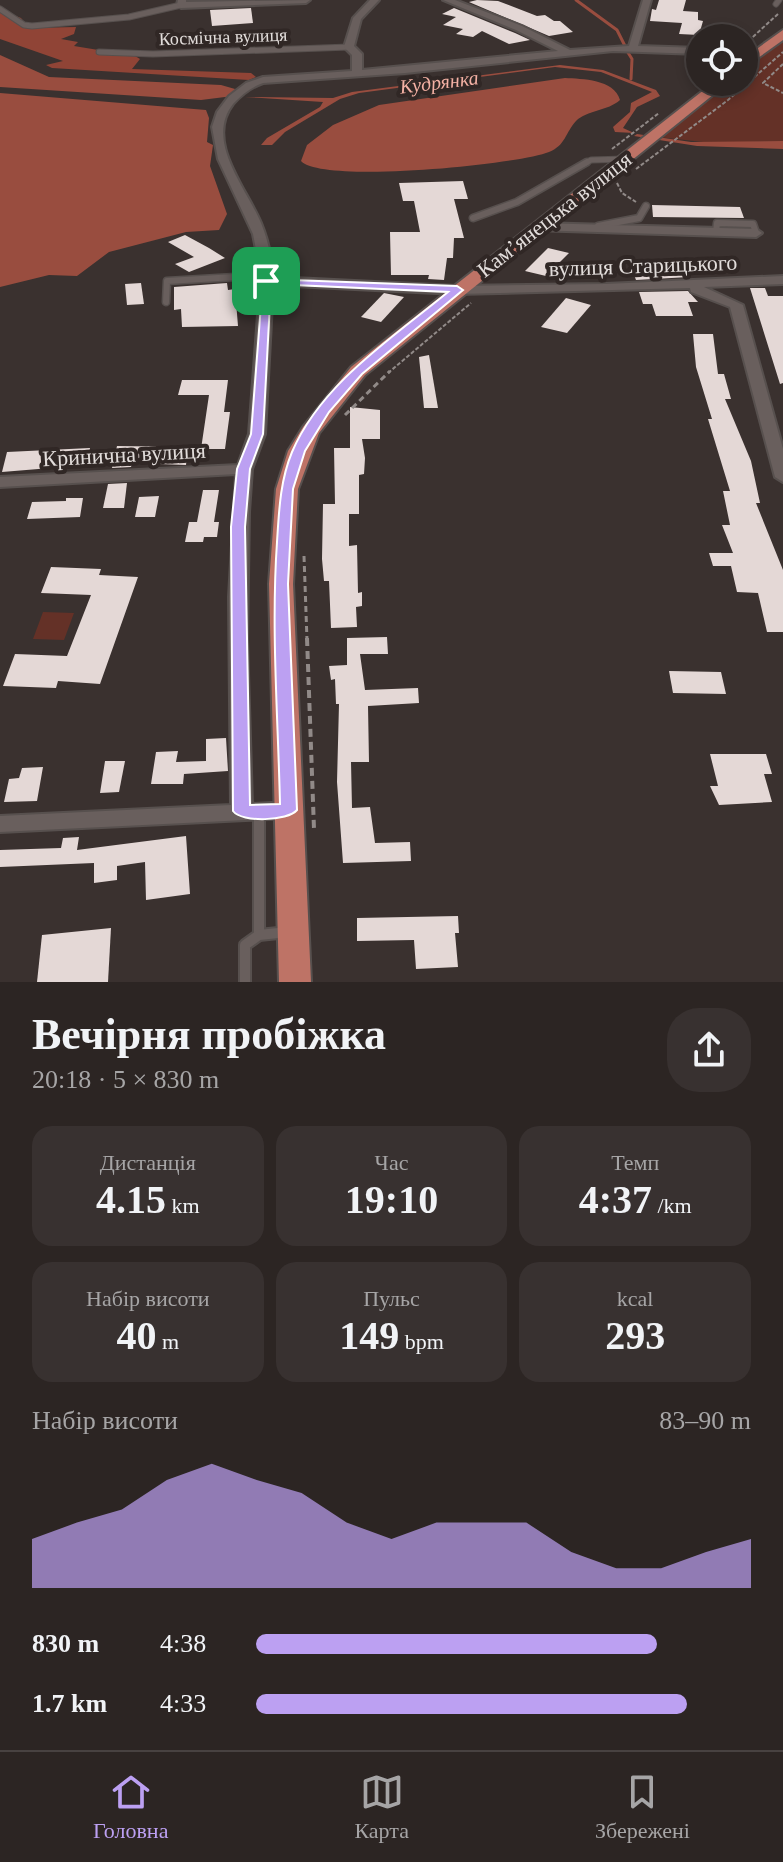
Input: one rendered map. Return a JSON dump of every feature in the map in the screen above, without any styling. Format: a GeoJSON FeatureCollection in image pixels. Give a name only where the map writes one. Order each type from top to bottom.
{"type":"FeatureCollection","features":[{"type":"Feature","properties":{"kind":"main road"},"geometry":{"type":"LineString","coordinates":[[758,51],[783,34]]}},
{"type":"Feature","properties":{"kind":"main road","name":"Камʼянецька вулиця"},"geometry":{"type":"LineString","coordinates":[[295,982],[293,931],[263,811],[287,489],[299,451],[324,410],[358,371],[704,96]]}},
{"type":"Feature","properties":{"kind":"street"},"geometry":{"type":"LineString","coordinates":[[182,2],[306,0]]}},
{"type":"Feature","properties":{"kind":"street"},"geometry":{"type":"LineString","coordinates":[[357,71],[357,54],[349,47],[357,18],[375,0]]}},
{"type":"Feature","properties":{"kind":"street"},"geometry":{"type":"LineString","coordinates":[[447,0],[519,28],[569,53]]}},
{"type":"Feature","properties":{"kind":"street"},"geometry":{"type":"LineString","coordinates":[[633,48],[647,0]]}},
{"type":"Feature","properties":{"kind":"street"},"geometry":{"type":"LineString","coordinates":[[0,824],[263,811],[237,625],[238,527],[244,469],[257,434],[266,278],[264,251],[254,223],[225,168],[218,137],[220,117],[226,102],[240,89],[263,80],[633,48],[686,50]]}},
{"type":"Feature","properties":{"kind":"street"},"geometry":{"type":"LineString","coordinates":[[538,227],[756,233]]}},
{"type":"Feature","properties":{"kind":"street","name":"вулиця Старицького"},"geometry":{"type":"LineString","coordinates":[[266,278],[457,290],[783,280]]}},
{"type":"Feature","properties":{"kind":"street"},"geometry":{"type":"LineString","coordinates":[[686,285],[736,305],[783,477]]}},
{"type":"Feature","properties":{"kind":"street","name":"Кринична вулиця"},"geometry":{"type":"LineString","coordinates":[[0,482],[244,469]]}},
{"type":"Feature","properties":{"kind":"lane"},"geometry":{"type":"LineString","coordinates":[[0,9],[24,25],[32,26],[129,17],[182,2]]}},
{"type":"Feature","properties":{"kind":"lane","name":"Космічна вулиця"},"geometry":{"type":"LineString","coordinates":[[99,52],[166,54],[349,47]]}},
{"type":"Feature","properties":{"kind":"lane"},"geometry":{"type":"LineString","coordinates":[[473,218],[517,202],[591,160],[625,159]]}},
{"type":"Feature","properties":{"kind":"lane"},"geometry":{"type":"LineString","coordinates":[[577,229],[639,218],[646,206]]}},
{"type":"Feature","properties":{"kind":"lane"},"geometry":{"type":"LineString","coordinates":[[166,302],[167,281],[266,278]]}},
{"type":"Feature","properties":{"kind":"lane"},"geometry":{"type":"LineString","coordinates":[[259,935],[263,811]]}},
{"type":"Feature","properties":{"kind":"lane"},"geometry":{"type":"LineString","coordinates":[[245,982],[245,945],[259,935],[293,931]]}},
{"type":"Feature","properties":{"kind":"path"},"geometry":{"type":"LineString","coordinates":[[758,32],[783,9]]}},
{"type":"Feature","properties":{"kind":"path"},"geometry":{"type":"LineString","coordinates":[[620,140],[675,138],[728,100],[783,52]]}},
{"type":"Feature","properties":{"kind":"path"},"geometry":{"type":"LineString","coordinates":[[783,64],[763,83],[783,93]]}},
{"type":"Feature","properties":{"kind":"path"},"geometry":{"type":"LineString","coordinates":[[617,183],[629,199],[646,206]]}},
{"type":"Feature","properties":{"kind":"path"},"geometry":{"type":"LineString","coordinates":[[335,425],[385,375],[448,321],[495,289]]}},
{"type":"Feature","properties":{"kind":"path"},"geometry":{"type":"LineString","coordinates":[[304,542],[314,829]]}},
{"type":"Feature","properties":{"kind":"shaded area"},"geometry":{"type":"Polygon","coordinates":[[[0,10],[21,18],[29,28],[76,27],[74,34],[61,39],[78,42],[74,46],[135,56],[140,59],[132,69],[251,73],[256,77],[249,80],[52,68],[46,65],[63,61],[0,39],[0,10]]]}},
{"type":"Feature","properties":{"kind":"shaded area"},"geometry":{"type":"Polygon","coordinates":[[[783,39],[783,141],[712,143],[658,137],[710,96],[758,96],[758,58],[783,39]]]}},
{"type":"Feature","properties":{"kind":"shaded area"},"geometry":{"type":"Polygon","coordinates":[[[43,612],[74,613],[64,640],[33,639],[43,612]]]}},
{"type":"Feature","properties":{"kind":"water"},"geometry":{"type":"Polygon","coordinates":[[[0,55],[49,77],[221,85],[235,89],[233,96],[201,100],[0,87],[0,55]]]}},
{"type":"Feature","properties":{"kind":"water","name":"Кудрянка"},"geometry":{"type":"Polygon","coordinates":[[[560,65],[603,70],[656,90],[660,96],[637,107],[623,128],[634,133],[615,132],[613,127],[630,112],[631,103],[652,92],[601,72],[555,67],[359,93],[340,99],[285,132],[272,145],[261,145],[323,102],[245,97],[333,98],[352,92],[560,65]]]}},
{"type":"Feature","properties":{"kind":"water"},"geometry":{"type":"Polygon","coordinates":[[[565,78],[604,84],[617,93],[620,100],[581,117],[559,146],[549,152],[462,167],[380,172],[316,168],[301,161],[307,145],[333,125],[379,105],[565,78]]]}},
{"type":"Feature","properties":{"kind":"water"},"geometry":{"type":"Polygon","coordinates":[[[0,93],[206,110],[209,118],[207,142],[213,145],[210,166],[227,214],[219,230],[186,232],[109,252],[77,276],[49,275],[0,287],[0,93]]]}},
{"type":"Feature","properties":{"kind":"water"},"geometry":{"type":"Polygon","coordinates":[[[634,136],[691,142],[783,141],[783,149],[697,146],[634,136]]]}},
{"type":"Feature","properties":{"kind":"building"},"geometry":{"type":"Polygon","coordinates":[[[659,0],[686,0],[683,11],[698,12],[698,20],[703,21],[702,24],[686,24],[686,34],[679,34],[682,23],[650,21],[652,9],[656,10],[659,0]]]}},
{"type":"Feature","properties":{"kind":"building"},"geometry":{"type":"Polygon","coordinates":[[[498,1],[537,16],[545,15],[560,21],[573,32],[549,36],[469,2],[498,1]]]}},
{"type":"Feature","properties":{"kind":"building"},"geometry":{"type":"Polygon","coordinates":[[[251,8],[253,23],[212,26],[210,10],[251,8]]]}},
{"type":"Feature","properties":{"kind":"building"},"geometry":{"type":"Polygon","coordinates":[[[454,8],[530,40],[509,44],[482,31],[473,37],[456,34],[463,29],[443,25],[456,17],[442,14],[454,8]]]}},
{"type":"Feature","properties":{"kind":"building"},"geometry":{"type":"Polygon","coordinates":[[[463,181],[468,199],[454,199],[464,238],[454,238],[453,258],[447,258],[444,280],[428,279],[429,275],[391,275],[390,232],[420,232],[414,201],[403,201],[399,183],[463,181]]]}},
{"type":"Feature","properties":{"kind":"building"},"geometry":{"type":"Polygon","coordinates":[[[652,205],[740,207],[744,218],[653,217],[652,205]]]}},
{"type":"Feature","properties":{"kind":"building"},"geometry":{"type":"Polygon","coordinates":[[[185,235],[225,258],[189,272],[175,264],[194,257],[168,242],[185,235]]]}},
{"type":"Feature","properties":{"kind":"building"},"geometry":{"type":"Polygon","coordinates":[[[548,248],[569,253],[546,276],[525,271],[548,248]]]}},
{"type":"Feature","properties":{"kind":"building"},"geometry":{"type":"Polygon","coordinates":[[[686,269],[689,277],[636,280],[633,272],[686,269]]]}},
{"type":"Feature","properties":{"kind":"building"},"geometry":{"type":"Polygon","coordinates":[[[141,283],[144,304],[127,305],[125,284],[141,283]]]}},
{"type":"Feature","properties":{"kind":"building"},"geometry":{"type":"Polygon","coordinates":[[[227,283],[228,290],[235,289],[238,326],[182,327],[181,309],[174,310],[174,287],[227,283]]]}},
{"type":"Feature","properties":{"kind":"building"},"geometry":{"type":"Polygon","coordinates":[[[750,288],[765,288],[768,296],[783,296],[783,383],[780,384],[750,288]]]}},
{"type":"Feature","properties":{"kind":"building"},"geometry":{"type":"Polygon","coordinates":[[[688,291],[698,302],[688,302],[693,316],[656,316],[652,304],[643,304],[639,292],[688,291]]]}},
{"type":"Feature","properties":{"kind":"building"},"geometry":{"type":"Polygon","coordinates":[[[384,293],[404,297],[381,322],[361,317],[384,293]]]}},
{"type":"Feature","properties":{"kind":"building"},"geometry":{"type":"Polygon","coordinates":[[[566,298],[591,305],[567,333],[541,327],[566,298]]]}},
{"type":"Feature","properties":{"kind":"building"},"geometry":{"type":"Polygon","coordinates":[[[693,334],[713,334],[718,374],[724,374],[731,399],[725,399],[751,461],[760,503],[756,503],[783,570],[783,632],[767,632],[758,593],[737,592],[731,566],[713,566],[709,553],[733,553],[722,525],[730,525],[723,491],[730,491],[708,419],[712,419],[696,367],[693,334]]]}},
{"type":"Feature","properties":{"kind":"building"},"geometry":{"type":"Polygon","coordinates":[[[429,355],[438,408],[424,408],[419,357],[429,355]]]}},
{"type":"Feature","properties":{"kind":"building"},"geometry":{"type":"Polygon","coordinates":[[[182,380],[228,380],[224,412],[230,412],[225,449],[201,449],[209,395],[178,395],[182,380]]]}},
{"type":"Feature","properties":{"kind":"building"},"geometry":{"type":"Polygon","coordinates":[[[350,407],[380,410],[380,439],[362,439],[365,458],[364,474],[359,475],[359,514],[349,514],[349,546],[357,545],[358,593],[362,592],[362,606],[356,607],[357,627],[331,628],[329,581],[324,581],[322,559],[323,504],[335,504],[334,448],[350,448],[350,407]]]}},
{"type":"Feature","properties":{"kind":"building"},"geometry":{"type":"Polygon","coordinates":[[[117,446],[188,447],[186,465],[132,463],[131,467],[112,468],[117,446]]]}},
{"type":"Feature","properties":{"kind":"building"},"geometry":{"type":"Polygon","coordinates":[[[90,448],[87,465],[2,472],[7,452],[90,448]]]}},
{"type":"Feature","properties":{"kind":"building"},"geometry":{"type":"Polygon","coordinates":[[[127,483],[124,508],[103,508],[108,484],[127,483]]]}},
{"type":"Feature","properties":{"kind":"building"},"geometry":{"type":"Polygon","coordinates":[[[203,490],[219,490],[214,522],[219,522],[217,537],[204,537],[203,542],[185,542],[189,522],[197,522],[203,490]]]}},
{"type":"Feature","properties":{"kind":"building"},"geometry":{"type":"Polygon","coordinates":[[[159,496],[155,517],[135,517],[139,497],[159,496]]]}},
{"type":"Feature","properties":{"kind":"building"},"geometry":{"type":"Polygon","coordinates":[[[66,498],[83,498],[80,517],[27,519],[32,502],[66,501],[66,498]]]}},
{"type":"Feature","properties":{"kind":"building"},"geometry":{"type":"Polygon","coordinates":[[[51,567],[101,569],[99,575],[138,577],[100,684],[58,681],[56,688],[3,686],[15,654],[67,656],[91,595],[41,593],[51,567]]]}},
{"type":"Feature","properties":{"kind":"building"},"geometry":{"type":"Polygon","coordinates":[[[387,637],[388,654],[360,654],[365,690],[418,688],[419,703],[368,706],[369,762],[351,762],[352,808],[370,807],[375,843],[410,842],[411,861],[343,863],[337,782],[339,704],[336,704],[335,679],[331,680],[329,666],[347,665],[347,638],[387,637]]]}},
{"type":"Feature","properties":{"kind":"building"},"geometry":{"type":"Polygon","coordinates":[[[669,671],[721,672],[726,694],[673,693],[669,671]]]}},
{"type":"Feature","properties":{"kind":"building"},"geometry":{"type":"Polygon","coordinates":[[[226,738],[228,771],[184,774],[183,784],[151,784],[156,752],[178,751],[176,762],[206,761],[206,739],[226,738]]]}},
{"type":"Feature","properties":{"kind":"building"},"geometry":{"type":"Polygon","coordinates":[[[710,754],[766,754],[772,774],[764,774],[772,802],[719,805],[710,786],[718,786],[710,754]]]}},
{"type":"Feature","properties":{"kind":"building"},"geometry":{"type":"Polygon","coordinates":[[[105,761],[125,761],[119,792],[100,793],[105,761]]]}},
{"type":"Feature","properties":{"kind":"building"},"geometry":{"type":"Polygon","coordinates":[[[43,767],[37,801],[4,802],[9,779],[19,778],[22,768],[43,767]]]}},
{"type":"Feature","properties":{"kind":"building"},"geometry":{"type":"Polygon","coordinates":[[[186,836],[190,894],[146,900],[145,862],[117,866],[117,880],[94,883],[94,863],[0,867],[0,850],[61,848],[63,838],[79,837],[77,850],[186,836]]]}},
{"type":"Feature","properties":{"kind":"building"},"geometry":{"type":"Polygon","coordinates":[[[458,916],[459,933],[455,933],[458,967],[416,969],[414,940],[357,941],[357,918],[458,916]]]}},
{"type":"Feature","properties":{"kind":"building"},"geometry":{"type":"Polygon","coordinates":[[[111,928],[108,982],[37,982],[42,935],[111,928]]]}},
{"type":"Feature","properties":{"kind":"waterway"},"geometry":{"type":"LineString","coordinates":[[576,0],[617,30],[625,46]]}},
{"type":"Feature","properties":{"kind":"waterway"},"geometry":{"type":"LineString","coordinates":[[627,51],[632,59],[631,79]]}},
{"type":"Feature","properties":{"kind":"route"},"geometry":{"type":"LineString","coordinates":[[266,281],[457,290],[358,371],[324,410],[299,451],[287,489],[281,584],[289,810],[242,811],[238,527],[244,469],[257,434],[267,307],[266,281]]}}]}
